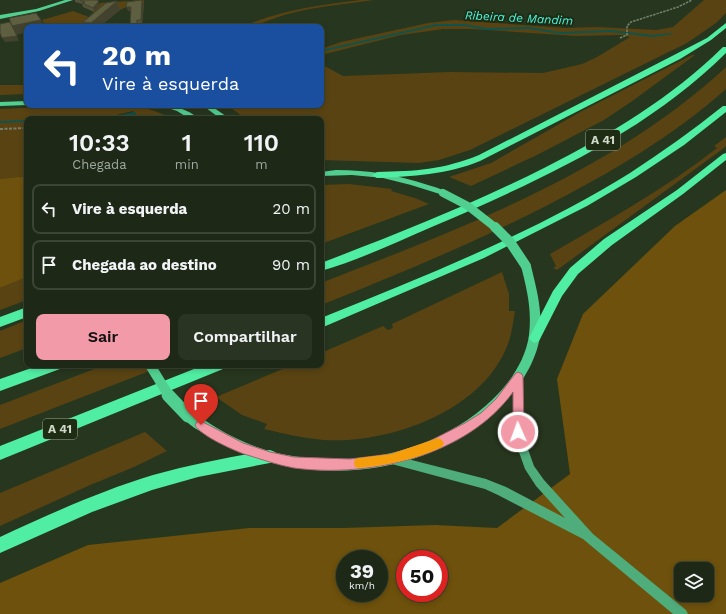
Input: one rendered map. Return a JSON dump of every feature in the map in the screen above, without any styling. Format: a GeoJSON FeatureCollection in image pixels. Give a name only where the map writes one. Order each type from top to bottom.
{"type":"FeatureCollection","features":[{"type":"Feature","properties":{"kind":"highway"},"geometry":{"type":"LineString","coordinates":[[377,175],[415,173],[448,169],[493,152],[677,57],[709,39],[726,25]]}},
{"type":"Feature","properties":{"kind":"highway","name":"A 41"},"geometry":{"type":"LineString","coordinates":[[324,266],[407,234],[494,197],[586,150],[636,121],[682,89],[726,49]]}},
{"type":"Feature","properties":{"kind":"highway"},"geometry":{"type":"LineString","coordinates":[[324,322],[462,263],[567,212],[650,164],[689,137],[726,108]]}},
{"type":"Feature","properties":{"kind":"highway"},"geometry":{"type":"LineString","coordinates":[[535,338],[558,294],[574,270],[608,242],[680,192],[726,156]]}},
{"type":"Feature","properties":{"kind":"highway"},"geometry":{"type":"LineString","coordinates":[[0,322],[24,313]]}},
{"type":"Feature","properties":{"kind":"highway"},"geometry":{"type":"LineString","coordinates":[[0,385],[46,368]]}},
{"type":"Feature","properties":{"kind":"highway","name":"A 41"},"geometry":{"type":"LineString","coordinates":[[0,453],[211,368]]}},
{"type":"Feature","properties":{"kind":"highway"},"geometry":{"type":"LineString","coordinates":[[0,545],[60,518],[149,483],[200,469],[270,457]]}},
{"type":"Feature","properties":{"kind":"main road"},"geometry":{"type":"LineString","coordinates":[[0,17],[37,10],[70,0]]}},
{"type":"Feature","properties":{"kind":"main road"},"geometry":{"type":"LineString","coordinates":[[0,104],[24,103]]}},
{"type":"Feature","properties":{"kind":"main road"},"geometry":{"type":"LineString","coordinates":[[172,108],[189,116]]}},
{"type":"Feature","properties":{"kind":"main road"},"geometry":{"type":"LineString","coordinates":[[210,108],[222,116]]}},
{"type":"Feature","properties":{"kind":"main road"},"geometry":{"type":"LineString","coordinates":[[152,368],[167,394],[188,416],[214,434],[240,448],[294,462],[350,464],[391,459],[428,448],[469,427],[499,402],[518,377],[527,362],[535,338],[537,320],[536,302],[532,282],[526,266],[514,247],[499,230],[476,211],[443,193],[411,182],[377,175],[324,174]]}},
{"type":"Feature","properties":{"kind":"main road"},"geometry":{"type":"LineString","coordinates":[[518,377],[518,432],[525,459],[540,483],[589,538],[682,614]]}},
{"type":"Feature","properties":{"kind":"main road"},"geometry":{"type":"LineString","coordinates":[[391,459],[486,484],[502,491],[589,538]]}},
{"type":"Feature","properties":{"kind":"path"},"geometry":{"type":"LineString","coordinates":[[620,38],[626,35],[627,26],[631,22],[678,7],[692,0]]}},
{"type":"Feature","properties":{"kind":"path"},"geometry":{"type":"LineString","coordinates":[[0,129],[24,128]]}},
{"type":"Feature","properties":{"kind":"shaded area"},"geometry":{"type":"Polygon","coordinates":[[[144,0],[144,4],[109,11],[94,24],[44,24],[42,20],[73,11],[89,17],[100,3],[144,0]]]}},
{"type":"Feature","properties":{"kind":"shaded area"},"geometry":{"type":"Polygon","coordinates":[[[360,0],[374,0],[306,10],[284,15],[258,24],[249,24],[285,12],[360,0]]]}},
{"type":"Feature","properties":{"kind":"shaded area"},"geometry":{"type":"Polygon","coordinates":[[[704,0],[726,0],[726,13],[716,23],[687,43],[470,150],[439,160],[419,163],[324,160],[324,116],[242,116],[231,108],[324,108],[324,66],[343,76],[450,72],[543,73],[582,64],[597,57],[630,37],[621,35],[576,36],[472,29],[443,29],[401,35],[324,54],[324,48],[341,42],[428,23],[454,20],[565,28],[597,27],[656,30],[673,27],[704,0]]]}},
{"type":"Feature","properties":{"kind":"shaded area"},"geometry":{"type":"Polygon","coordinates":[[[692,55],[695,55],[604,120],[537,155],[471,186],[449,177],[491,163],[582,111],[692,55]]]}},
{"type":"Feature","properties":{"kind":"shaded area"},"geometry":{"type":"Polygon","coordinates":[[[726,67],[726,89],[684,123],[640,153],[594,181],[463,246],[324,304],[324,282],[428,241],[534,194],[585,167],[635,137],[682,104],[726,67]]]}},
{"type":"Feature","properties":{"kind":"shaded area"},"geometry":{"type":"Polygon","coordinates":[[[0,85],[24,85],[24,94],[0,95],[0,85]]]}},
{"type":"Feature","properties":{"kind":"shaded area"},"geometry":{"type":"Polygon","coordinates":[[[142,108],[156,111],[166,116],[129,116],[136,114],[133,111],[112,116],[24,116],[24,176],[0,179],[0,109],[142,108]]]}},
{"type":"Feature","properties":{"kind":"shaded area"},"geometry":{"type":"Polygon","coordinates":[[[726,137],[726,146],[724,148],[557,270],[553,268],[556,266],[550,254],[635,204],[677,177],[717,148],[714,146],[726,137]]]}},
{"type":"Feature","properties":{"kind":"shaded area"},"geometry":{"type":"Polygon","coordinates":[[[24,176],[24,278],[0,288],[0,179],[24,176]]]}},
{"type":"Feature","properties":{"kind":"shaded area"},"geometry":{"type":"Polygon","coordinates":[[[349,184],[392,189],[391,191],[429,204],[324,243],[324,185],[349,184]]]}},
{"type":"Feature","properties":{"kind":"shaded area"},"geometry":{"type":"Polygon","coordinates":[[[726,190],[726,614],[0,614],[0,583],[88,545],[249,528],[343,528],[435,525],[497,528],[570,474],[557,379],[583,314],[675,226],[726,190]]]}},
{"type":"Feature","properties":{"kind":"shaded area"},"geometry":{"type":"Polygon","coordinates":[[[502,272],[509,294],[509,311],[515,311],[508,344],[496,368],[478,388],[456,405],[431,419],[405,429],[377,436],[350,440],[324,440],[294,436],[264,429],[267,424],[242,415],[216,397],[285,368],[324,368],[324,352],[383,326],[388,330],[393,328],[392,324],[502,272]]]}},
{"type":"Feature","properties":{"kind":"shaded area"},"geometry":{"type":"Polygon","coordinates":[[[24,278],[24,301],[0,310],[0,288],[24,278]]]}},
{"type":"Feature","properties":{"kind":"shaded area"},"geometry":{"type":"Polygon","coordinates":[[[24,321],[24,349],[0,358],[0,331],[24,321]]]}},
{"type":"Feature","properties":{"kind":"shaded area"},"geometry":{"type":"Polygon","coordinates":[[[97,368],[157,368],[0,429],[0,405],[97,368]]]}},
{"type":"Feature","properties":{"kind":"shaded area"},"geometry":{"type":"Polygon","coordinates":[[[145,432],[167,451],[0,526],[0,493],[145,432]]]}},
{"type":"Feature","properties":{"kind":"building"},"geometry":{"type":"Polygon","coordinates":[[[80,0],[98,0],[98,2],[93,8],[82,3],[85,2],[80,0]]]}},
{"type":"Feature","properties":{"kind":"building"},"geometry":{"type":"Polygon","coordinates":[[[142,0],[141,20],[137,20],[137,24],[130,24],[131,7],[126,7],[127,2],[142,0]]]}},
{"type":"Feature","properties":{"kind":"building"},"geometry":{"type":"Polygon","coordinates":[[[117,1],[91,23],[83,22],[106,3],[117,1]]]}},
{"type":"Feature","properties":{"kind":"building"},"geometry":{"type":"Polygon","coordinates":[[[36,13],[41,20],[12,26],[9,18],[36,13]]]}},
{"type":"Feature","properties":{"kind":"building"},"geometry":{"type":"Polygon","coordinates":[[[10,22],[17,36],[2,38],[0,33],[0,24],[10,22]]]}},
{"type":"Feature","properties":{"kind":"waterway","name":"Ribeira de Mandim"},"geometry":{"type":"LineString","coordinates":[[324,50],[436,25],[464,25],[487,29],[529,28],[560,33],[611,31],[653,36],[671,34]]}},
{"type":"Feature","properties":{"kind":"waterway","name":"Ribeira de Mandim"},"geometry":{"type":"LineString","coordinates":[[121,116],[134,113]]}},
{"type":"Feature","properties":{"kind":"waterway","name":"Ribeira de Mandim"},"geometry":{"type":"LineString","coordinates":[[0,122],[24,121]]}},
{"type":"Feature","properties":{"kind":"slow traffic"},"geometry":{"type":"LineString","coordinates":[[359,463],[391,459],[428,448],[438,443]]}},
{"type":"Feature","properties":{"kind":"route"},"geometry":{"type":"LineString","coordinates":[[201,425],[240,448],[294,462],[350,464],[391,459],[428,448],[469,427],[499,402],[509,391],[518,377],[518,432]]}}]}
